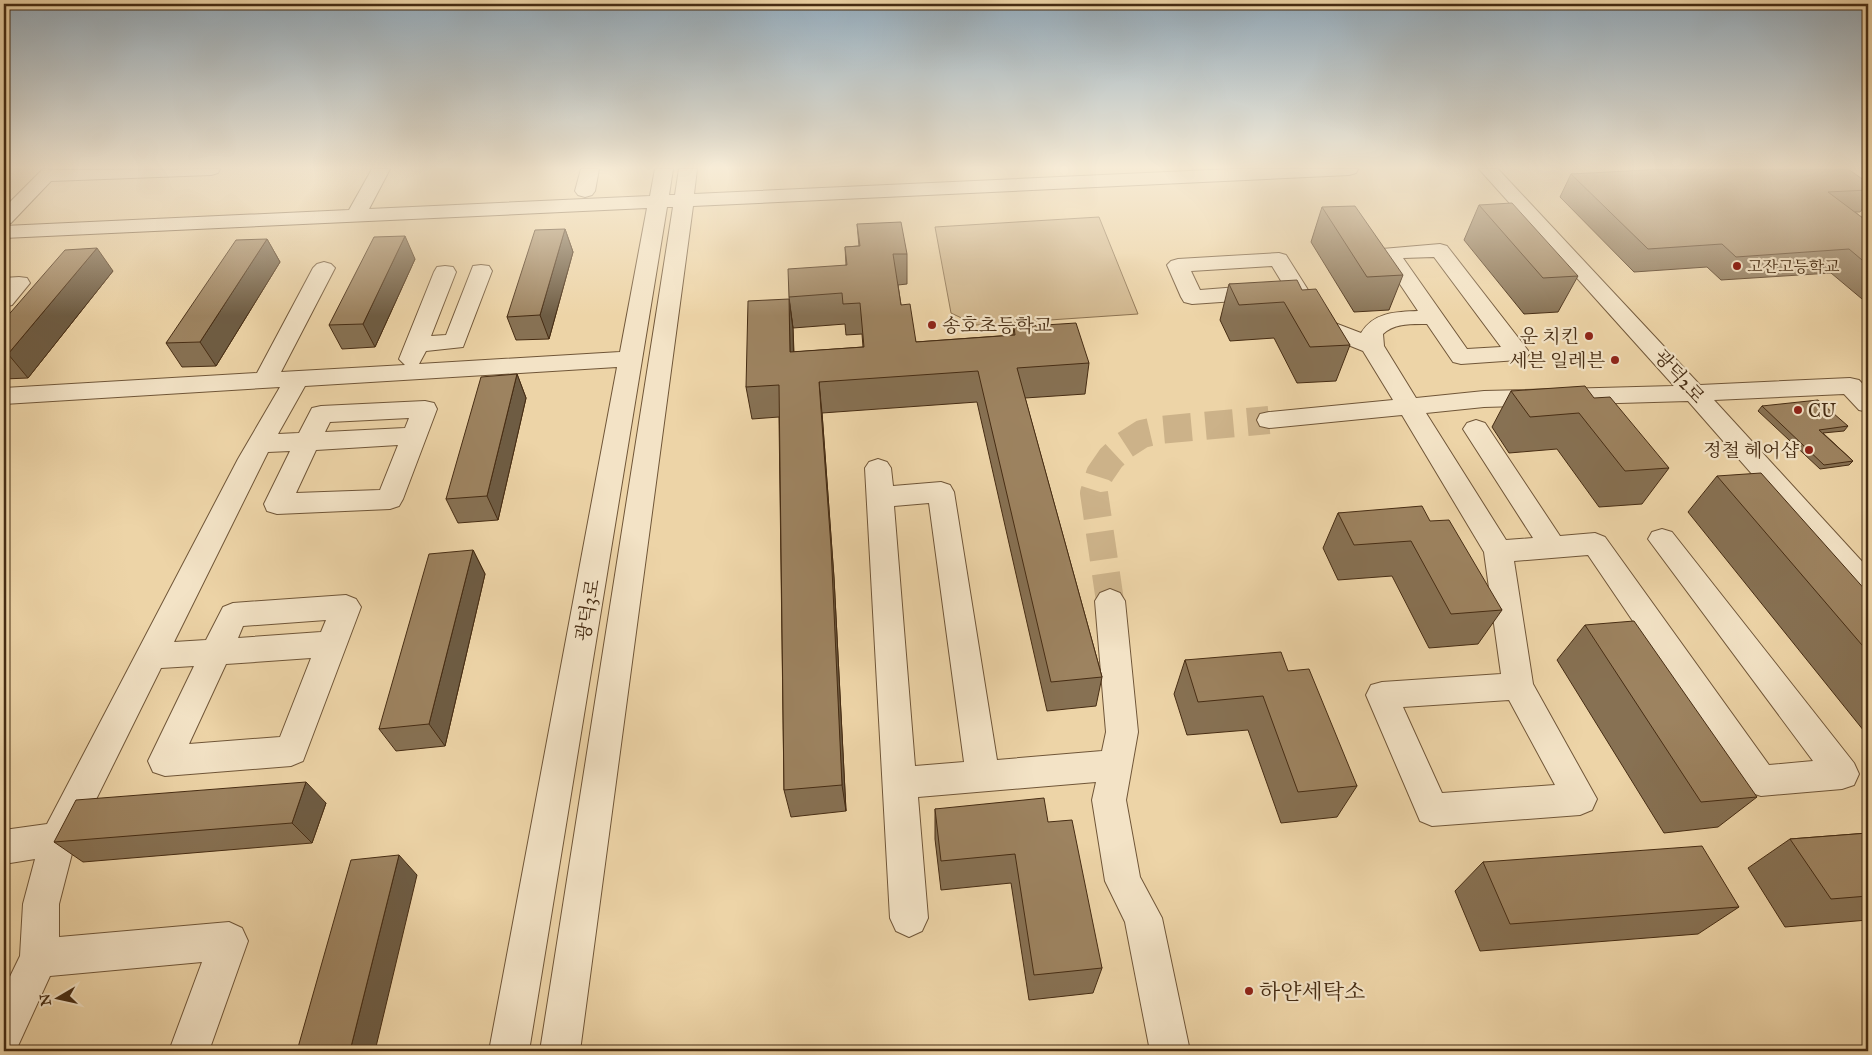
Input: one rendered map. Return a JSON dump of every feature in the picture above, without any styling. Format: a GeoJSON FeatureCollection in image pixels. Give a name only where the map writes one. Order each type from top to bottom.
{"type":"FeatureCollection","features":[{"type":"Feature","properties":{"kind":"street"},"geometry":{"type":"LineString","coordinates":[[4,221],[80,218]]}},
{"type":"Feature","properties":{"kind":"street","name":"광덕3로"},"geometry":{"type":"LineString","coordinates":[[509,1051],[631,359],[665,218]]}},
{"type":"Feature","properties":{"kind":"street","name":"광덕3로"},"geometry":{"type":"LineString","coordinates":[[560,1051],[669,218]]}},
{"type":"Feature","properties":{"kind":"street","name":"광덕2로"},"geometry":{"type":"LineString","coordinates":[[1533,218],[1695,394],[1868,587]]}},
{"type":"Feature","properties":{"kind":"street"},"geometry":{"type":"LineString","coordinates":[[1440,250],[1518,354],[1461,357],[1434,317],[1389,253],[1440,250]]}},
{"type":"Feature","properties":{"kind":"street"},"geometry":{"type":"LineString","coordinates":[[1297,290],[1192,297],[1178,265],[1279,259],[1319,325],[1372,346]]}},
{"type":"Feature","properties":{"kind":"street"},"geometry":{"type":"LineString","coordinates":[[265,380],[324,268]]}},
{"type":"Feature","properties":{"kind":"street"},"geometry":{"type":"LineString","coordinates":[[416,344],[454,342],[481,270]]}},
{"type":"Feature","properties":{"kind":"street"},"geometry":{"type":"LineString","coordinates":[[405,372],[446,272]]}},
{"type":"Feature","properties":{"kind":"street"},"geometry":{"type":"LineString","coordinates":[[4,284],[19,283],[4,300]]}},
{"type":"Feature","properties":{"kind":"street"},"geometry":{"type":"LineString","coordinates":[[1434,317],[1393,319],[1380,324],[1372,332],[1372,346],[1498,551],[1518,686],[1580,799],[1432,810],[1382,695],[1518,686]]}},
{"type":"Feature","properties":{"kind":"street"},"geometry":{"type":"LineString","coordinates":[[4,396],[631,359]]}},
{"type":"Feature","properties":{"kind":"street"},"geometry":{"type":"LineString","coordinates":[[4,1032],[39,958],[41,904],[58,839],[259,444],[297,379]]}},
{"type":"Feature","properties":{"kind":"street"},"geometry":{"type":"LineString","coordinates":[[1269,420],[1484,398],[1695,394],[1859,380],[1868,404]]}},
{"type":"Feature","properties":{"kind":"street"},"geometry":{"type":"LineString","coordinates":[[425,409],[390,499],[277,504],[308,442],[321,414],[425,409]]}},
{"type":"Feature","properties":{"kind":"street"},"geometry":{"type":"LineString","coordinates":[[1476,429],[1554,547]]}},
{"type":"Feature","properties":{"kind":"street"},"geometry":{"type":"LineString","coordinates":[[259,444],[308,442]]}},
{"type":"Feature","properties":{"kind":"street"},"geometry":{"type":"LineString","coordinates":[[908,918],[879,482],[941,492],[983,777]]}},
{"type":"Feature","properties":{"kind":"street"},"geometry":{"type":"LineString","coordinates":[[1498,551],[1595,544],[1761,781],[1842,774],[1662,539]]}},
{"type":"Feature","properties":{"kind":"street"},"geometry":{"type":"LineString","coordinates":[[1110,601],[1122,732],[1110,800],[1123,881],[1143,918],[1170,1051]]}},
{"type":"Feature","properties":{"kind":"street"},"geometry":{"type":"LineString","coordinates":[[346,607],[292,751],[164,761],[216,652],[233,615],[346,607]]}},
{"type":"Feature","properties":{"kind":"street"},"geometry":{"type":"LineString","coordinates":[[150,656],[216,652]]}},
{"type":"Feature","properties":{"kind":"street"},"geometry":{"type":"LineString","coordinates":[[899,784],[1116,765]]}},
{"type":"Feature","properties":{"kind":"street"},"geometry":{"type":"LineString","coordinates":[[4,847],[58,839]]}},
{"type":"Feature","properties":{"kind":"street"},"geometry":{"type":"LineString","coordinates":[[39,958],[229,941],[189,1051]]}},
{"type":"Feature","properties":{"kind":"shaded area"},"geometry":{"type":"Polygon","coordinates":[[[1099,218],[1138,314],[976,325],[951,313],[935,227],[1099,218]]]}},
{"type":"Feature","properties":{"kind":"building"},"geometry":{"type":"Polygon","coordinates":[[[1329,218],[1364,218],[1403,275],[1367,277],[1329,218]]]}},
{"type":"Feature","properties":{"kind":"building"},"geometry":{"type":"Polygon","coordinates":[[[1491,218],[1526,218],[1578,276],[1543,278],[1491,218]]]}},
{"type":"Feature","properties":{"kind":"building"},"geometry":{"type":"Polygon","coordinates":[[[1616,218],[1863,218],[1868,222],[1868,265],[1849,249],[1736,257],[1722,244],[1648,249],[1616,218]]]}},
{"type":"Feature","properties":{"kind":"building"},"geometry":{"type":"Polygon","coordinates":[[[901,222],[907,254],[893,254],[901,305],[910,304],[916,342],[1015,335],[1014,327],[1076,323],[1089,363],[1017,368],[1102,677],[1051,682],[978,371],[819,382],[831,547],[842,785],[784,790],[779,385],[746,387],[748,301],[789,299],[790,352],[864,347],[860,303],[843,304],[842,293],[789,297],[788,269],[847,265],[845,247],[860,246],[857,224],[901,222]]]}},
{"type":"Feature","properties":{"kind":"building"},"geometry":{"type":"Polygon","coordinates":[[[565,229],[540,315],[507,317],[535,230],[565,229]]]}},
{"type":"Feature","properties":{"kind":"building"},"geometry":{"type":"Polygon","coordinates":[[[405,236],[363,324],[329,325],[374,237],[405,236]]]}},
{"type":"Feature","properties":{"kind":"building"},"geometry":{"type":"Polygon","coordinates":[[[267,239],[200,342],[166,343],[236,240],[267,239]]]}},
{"type":"Feature","properties":{"kind":"building"},"geometry":{"type":"Polygon","coordinates":[[[97,248],[8,354],[4,354],[4,320],[65,250],[97,248]]]}},
{"type":"Feature","properties":{"kind":"building"},"geometry":{"type":"Polygon","coordinates":[[[1297,280],[1302,290],[1316,289],[1350,345],[1310,347],[1284,302],[1239,305],[1229,284],[1297,280]]]}},
{"type":"Feature","properties":{"kind":"building"},"geometry":{"type":"Polygon","coordinates":[[[517,374],[487,496],[446,499],[481,377],[517,374]]]}},
{"type":"Feature","properties":{"kind":"building"},"geometry":{"type":"Polygon","coordinates":[[[1585,386],[1594,398],[1610,397],[1669,468],[1625,471],[1579,413],[1530,417],[1511,391],[1585,386]]]}},
{"type":"Feature","properties":{"kind":"building"},"geometry":{"type":"Polygon","coordinates":[[[1818,400],[1848,426],[1819,430],[1853,461],[1824,465],[1762,406],[1818,400]]]}},
{"type":"Feature","properties":{"kind":"building"},"geometry":{"type":"Polygon","coordinates":[[[1761,473],[1868,593],[1868,652],[1717,476],[1761,473]]]}},
{"type":"Feature","properties":{"kind":"building"},"geometry":{"type":"Polygon","coordinates":[[[1422,506],[1430,521],[1449,520],[1502,610],[1451,614],[1411,541],[1354,545],[1338,513],[1422,506]]]}},
{"type":"Feature","properties":{"kind":"building"},"geometry":{"type":"Polygon","coordinates":[[[473,550],[429,724],[379,729],[429,554],[473,550]]]}},
{"type":"Feature","properties":{"kind":"building"},"geometry":{"type":"Polygon","coordinates":[[[1634,621],[1757,797],[1701,802],[1585,625],[1634,621]]]}},
{"type":"Feature","properties":{"kind":"building"},"geometry":{"type":"Polygon","coordinates":[[[1281,652],[1288,671],[1309,669],[1357,786],[1298,792],[1263,696],[1198,702],[1185,660],[1281,652]]]}},
{"type":"Feature","properties":{"kind":"building"},"geometry":{"type":"Polygon","coordinates":[[[306,782],[292,823],[54,842],[76,800],[306,782]]]}},
{"type":"Feature","properties":{"kind":"building"},"geometry":{"type":"Polygon","coordinates":[[[1044,798],[1048,822],[1072,820],[1102,968],[1034,975],[1015,854],[941,861],[935,809],[1044,798]]]}},
{"type":"Feature","properties":{"kind":"building"},"geometry":{"type":"Polygon","coordinates":[[[1868,833],[1868,896],[1831,899],[1790,839],[1868,833]]]}},
{"type":"Feature","properties":{"kind":"building"},"geometry":{"type":"Polygon","coordinates":[[[1702,846],[1739,907],[1510,924],[1483,862],[1702,846]]]}},
{"type":"Feature","properties":{"kind":"building"},"geometry":{"type":"Polygon","coordinates":[[[399,855],[350,1051],[297,1051],[351,860],[399,855]]]}},
{"type":"Feature","properties":{"kind":"tunnel"},"geometry":{"type":"LineString","coordinates":[[1110,601],[1094,493],[1100,474],[1111,458],[1125,445],[1142,434],[1159,430],[1269,420]]}},
{"type":"Feature","properties":{"kind":"place","name":"고잔고등학교"},"geometry":{"type":"Point","coordinates":[1737,266]}},
{"type":"Feature","properties":{"kind":"place","name":"송호초등학교"},"geometry":{"type":"Point","coordinates":[932,325]}},
{"type":"Feature","properties":{"kind":"place","name":"운 치킨"},"geometry":{"type":"Point","coordinates":[1589,336]}},
{"type":"Feature","properties":{"kind":"place","name":"세븐 일레븐"},"geometry":{"type":"Point","coordinates":[1615,360]}},
{"type":"Feature","properties":{"kind":"place","name":"CU"},"geometry":{"type":"Point","coordinates":[1798,410]}},
{"type":"Feature","properties":{"kind":"place","name":"정철 헤어샵"},"geometry":{"type":"Point","coordinates":[1809,450]}},
{"type":"Feature","properties":{"kind":"place","name":"하얀세탁소"},"geometry":{"type":"Point","coordinates":[1249,991]}}]}
